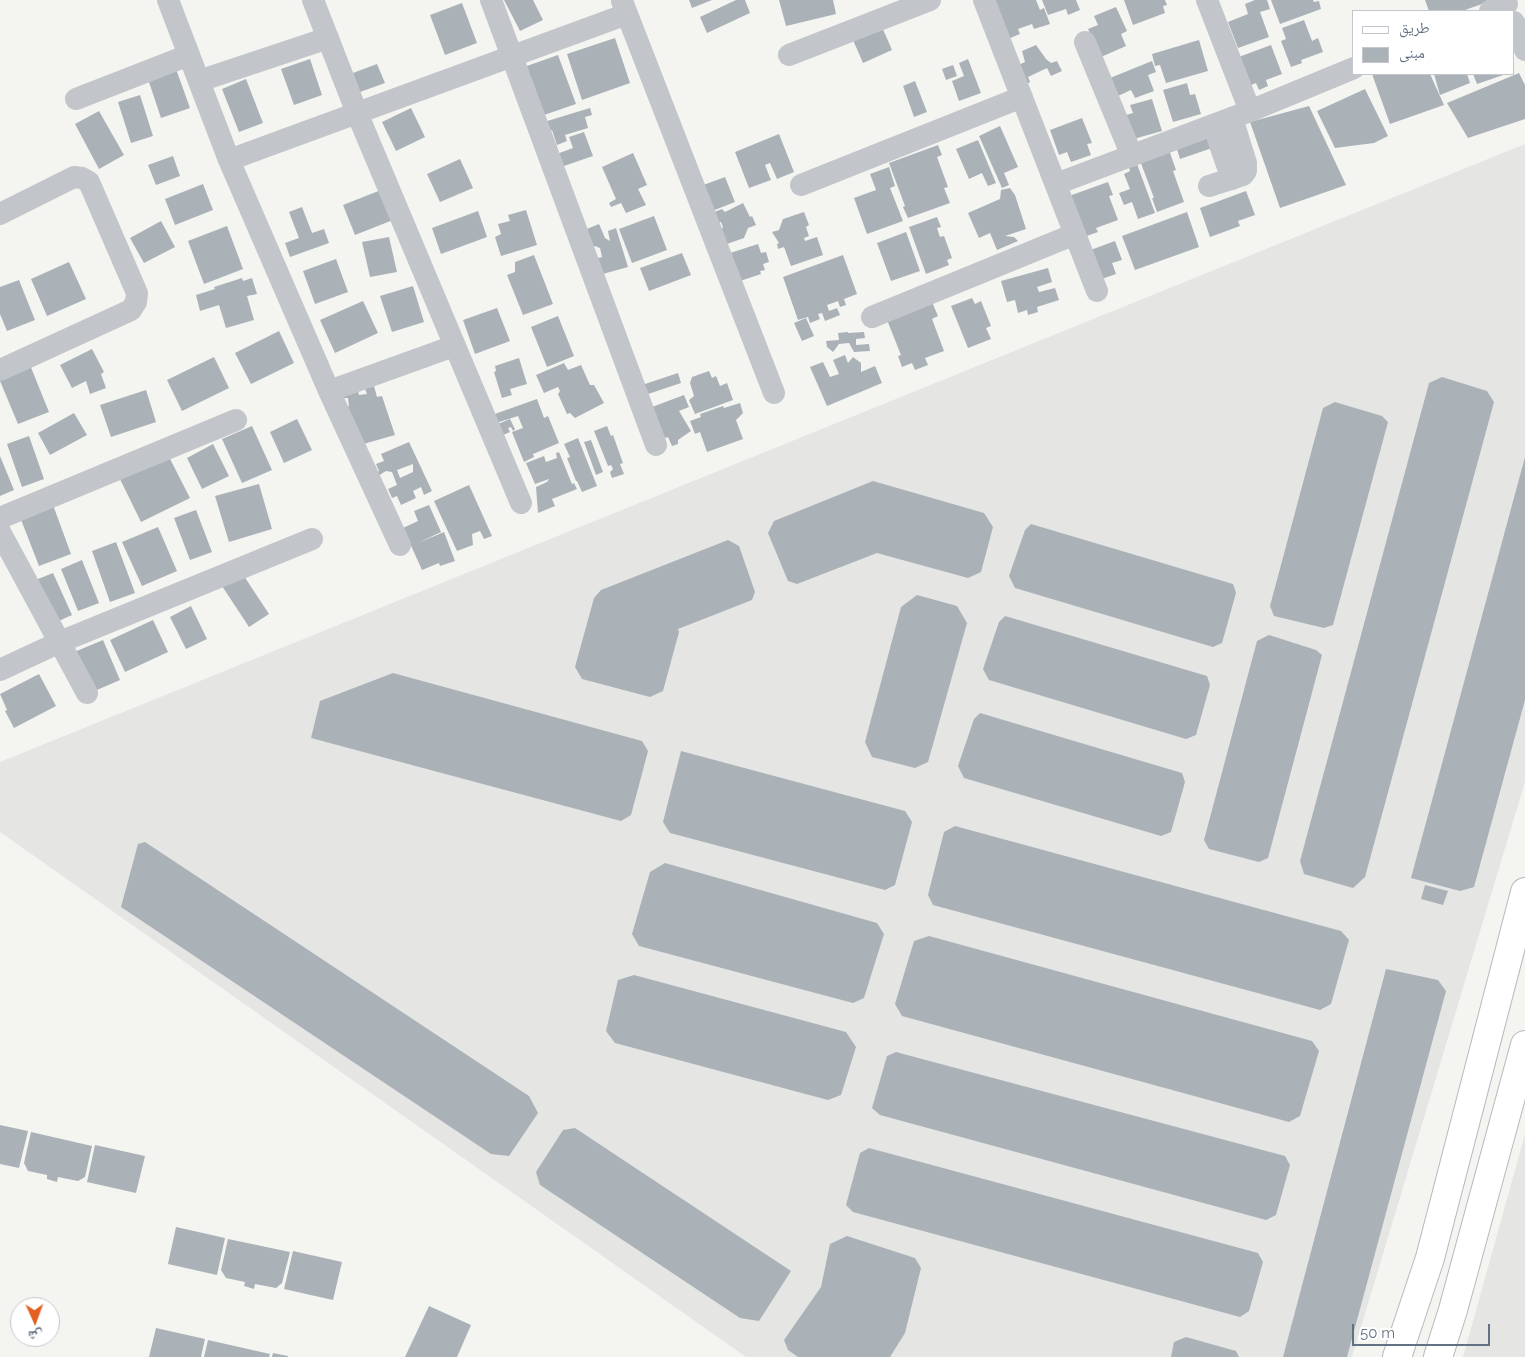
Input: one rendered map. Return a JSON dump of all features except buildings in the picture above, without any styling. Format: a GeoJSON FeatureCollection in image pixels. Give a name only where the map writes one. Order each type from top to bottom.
{"type":"FeatureCollection","features":[{"type":"Feature","properties":{"kind":"street"},"geometry":{"type":"LineString","coordinates":[[168,0],[229,160],[329,391],[400,546]]}},
{"type":"Feature","properties":{"kind":"street"},"geometry":{"type":"LineString","coordinates":[[312,0],[357,113],[521,503]]}},
{"type":"Feature","properties":{"kind":"street"},"geometry":{"type":"LineString","coordinates":[[491,0],[656,445]]}},
{"type":"Feature","properties":{"kind":"street"},"geometry":{"type":"LineString","coordinates":[[788,55],[930,0]]}},
{"type":"Feature","properties":{"kind":"street"},"geometry":{"type":"LineString","coordinates":[[984,0],[1097,291]]}},
{"type":"Feature","properties":{"kind":"street"},"geometry":{"type":"LineString","coordinates":[[1207,0],[1241,115],[1247,167],[1243,175],[1209,186]]}},
{"type":"Feature","properties":{"kind":"street"},"geometry":{"type":"LineString","coordinates":[[229,160],[512,56],[625,7],[774,393]]}},
{"type":"Feature","properties":{"kind":"street"},"geometry":{"type":"LineString","coordinates":[[1515,30],[1525,50]]}},
{"type":"Feature","properties":{"kind":"street"},"geometry":{"type":"LineString","coordinates":[[199,81],[328,38]]}},
{"type":"Feature","properties":{"kind":"street"},"geometry":{"type":"LineString","coordinates":[[1085,42],[1132,156]]}},
{"type":"Feature","properties":{"kind":"street"},"geometry":{"type":"LineString","coordinates":[[76,100],[189,55]]}},
{"type":"Feature","properties":{"kind":"street"},"geometry":{"type":"LineString","coordinates":[[1056,184],[1241,115],[1352,69]]}},
{"type":"Feature","properties":{"kind":"street"},"geometry":{"type":"LineString","coordinates":[[801,185],[1022,97]]}},
{"type":"Feature","properties":{"kind":"street"},"geometry":{"type":"LineString","coordinates":[[1218,139],[1232,179]]}},
{"type":"Feature","properties":{"kind":"street"},"geometry":{"type":"LineString","coordinates":[[0,214],[74,177],[82,178],[89,182],[137,293],[136,302],[131,310],[0,370]]}},
{"type":"Feature","properties":{"kind":"street"},"geometry":{"type":"LineString","coordinates":[[872,317],[1075,234]]}},
{"type":"Feature","properties":{"kind":"street"},"geometry":{"type":"LineString","coordinates":[[329,391],[454,346]]}},
{"type":"Feature","properties":{"kind":"street"},"geometry":{"type":"LineString","coordinates":[[0,518],[236,420]]}},
{"type":"Feature","properties":{"kind":"street"},"geometry":{"type":"LineString","coordinates":[[0,532],[87,694]]}},
{"type":"Feature","properties":{"kind":"street"},"geometry":{"type":"LineString","coordinates":[[0,670],[60,642],[312,539]]}},
{"type":"Feature","properties":{"kind":"street"},"geometry":{"type":"LineString","coordinates":[[1397,1357],[1430,1258],[1516,967],[1525,892]]}},
{"type":"Feature","properties":{"kind":"street"},"geometry":{"type":"LineString","coordinates":[[1438,1357],[1525,1045]]}},
{"type":"Feature","properties":{"kind":"shaded area"},"geometry":{"type":"Polygon","coordinates":[[[1525,144],[1525,782],[1352,1357],[746,1357],[0,832],[0,762],[1525,144]]]}},
{"type":"Feature","properties":{"kind":"shaded area"},"geometry":{"type":"Polygon","coordinates":[[[1525,1134],[1525,1357],[1463,1357],[1525,1134]]]}}]}
